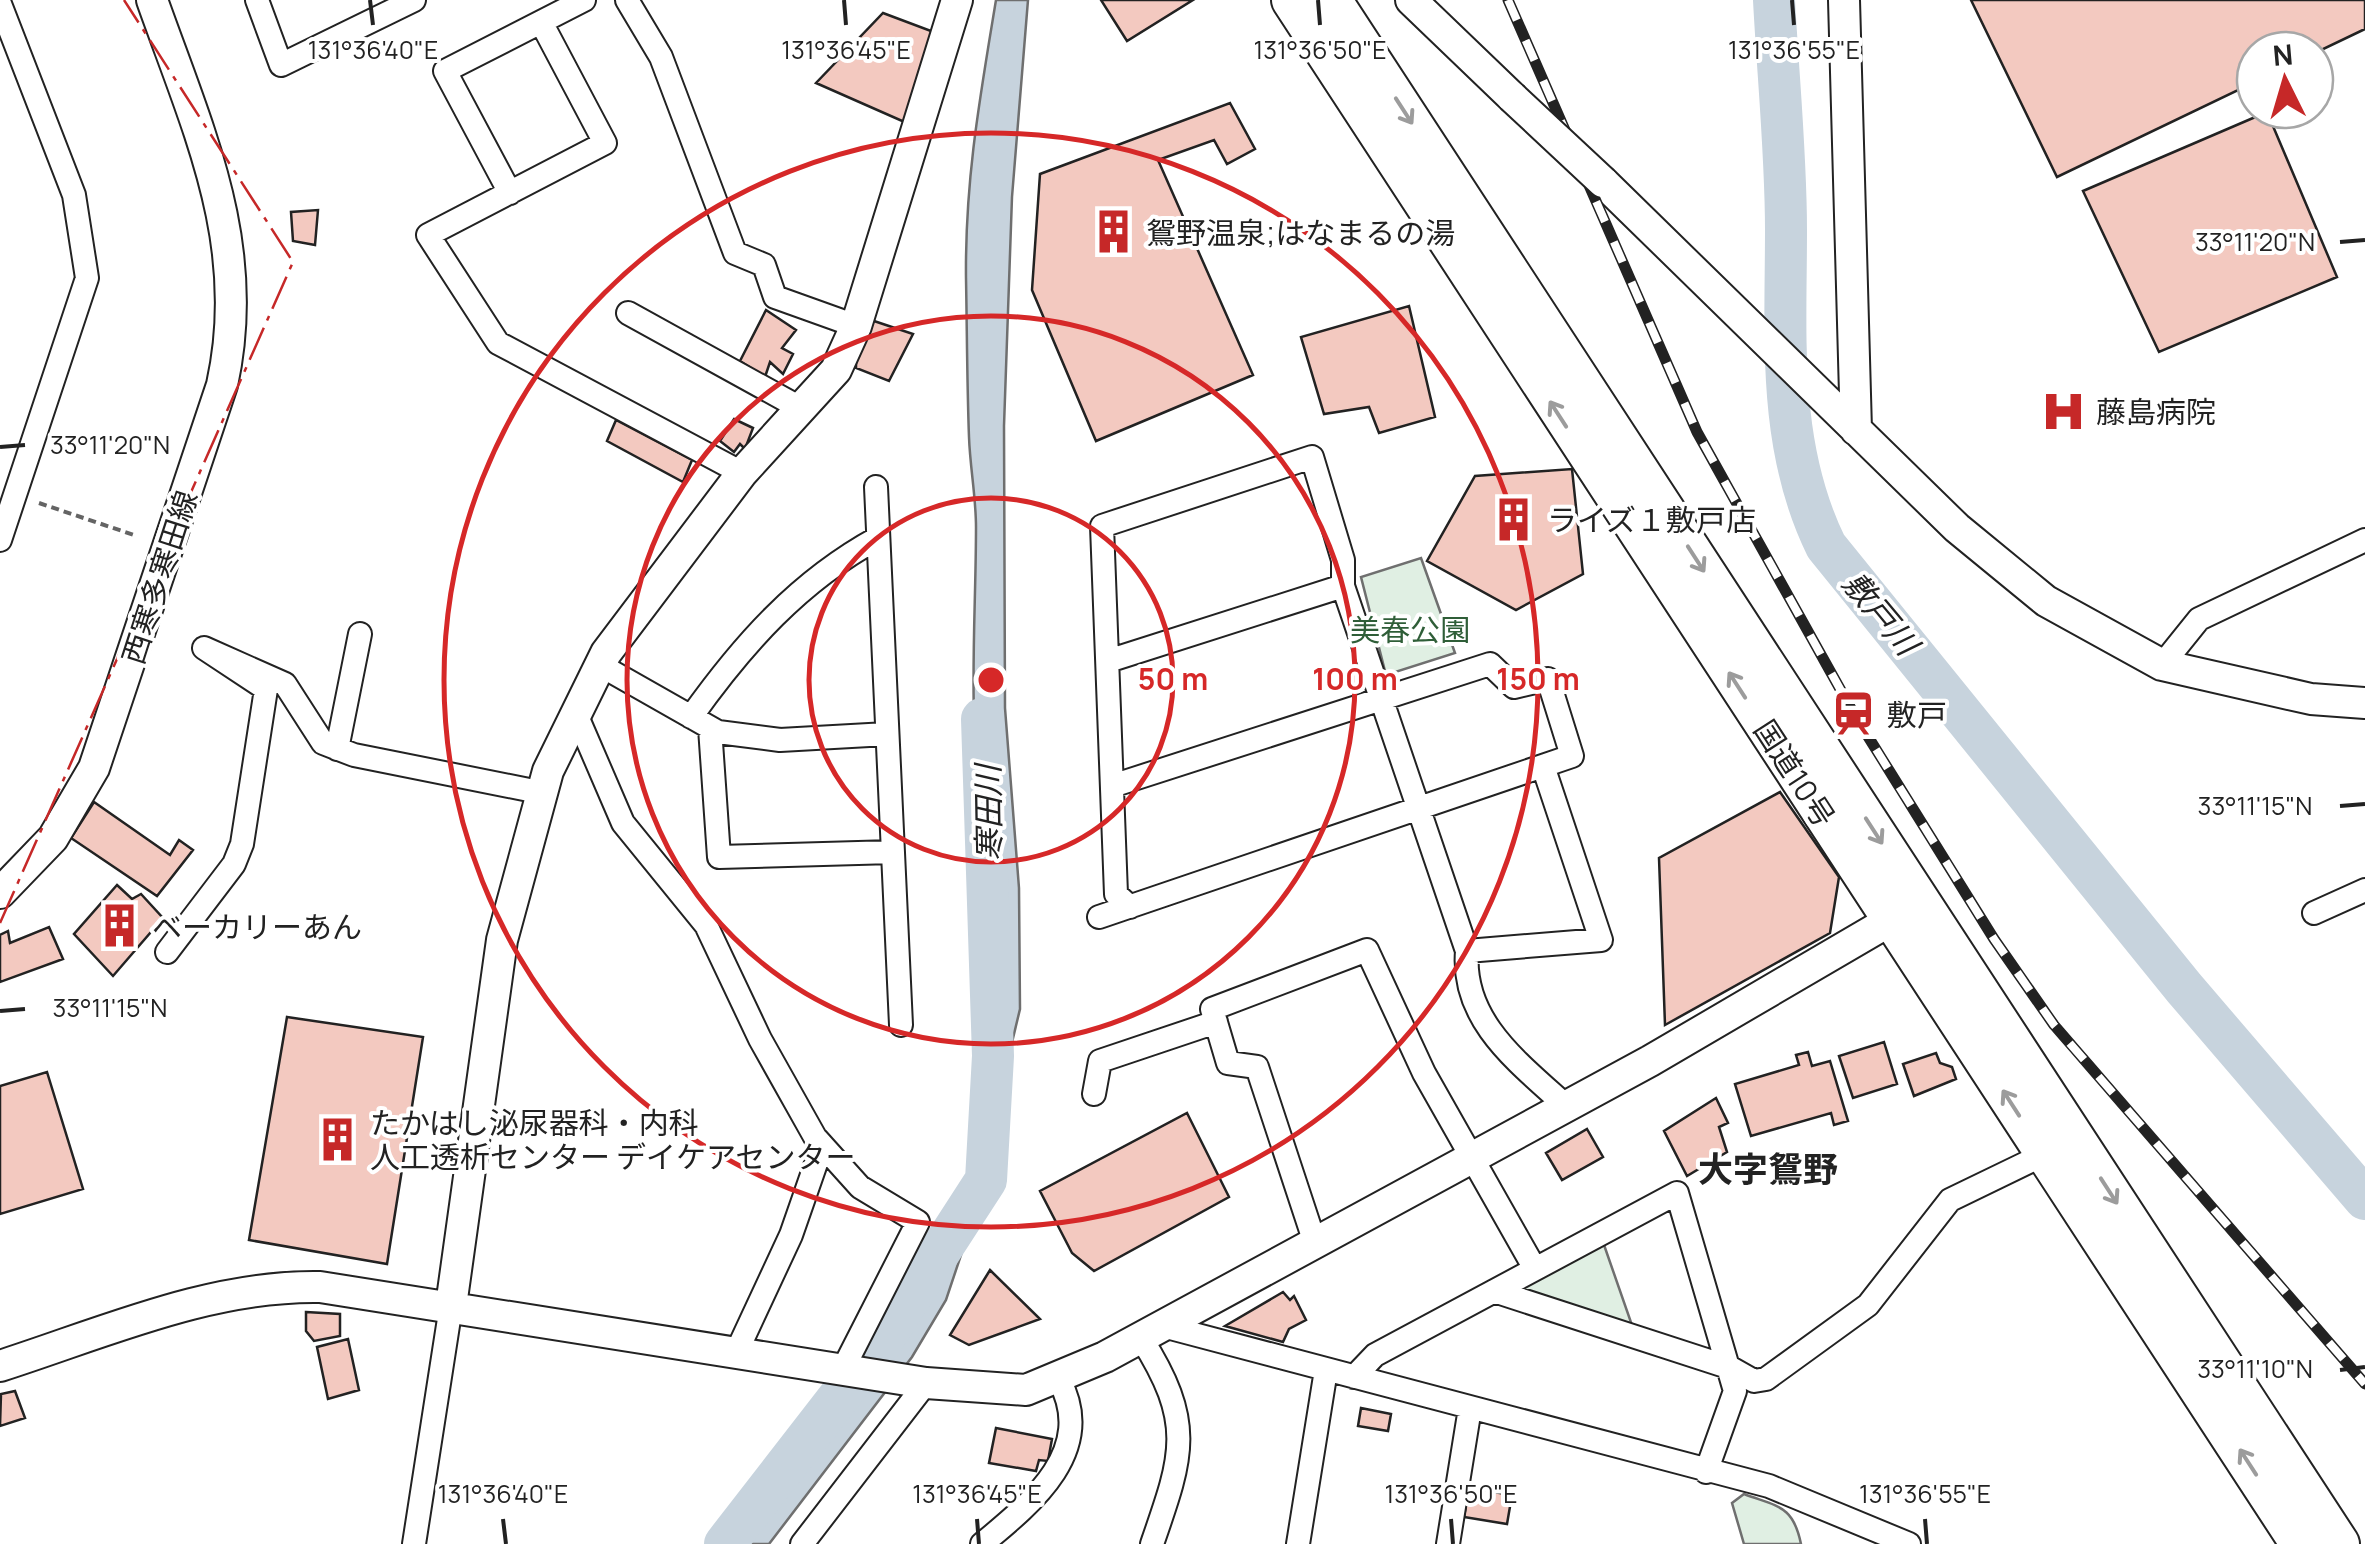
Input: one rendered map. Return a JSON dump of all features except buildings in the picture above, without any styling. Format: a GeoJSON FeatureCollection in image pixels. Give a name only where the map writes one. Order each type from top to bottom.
{"type":"FeatureCollection","features":[{"type":"Feature","properties":{"kind":"highway","name":"国道10号"},"geometry":{"type":"LineString","coordinates":[[1292,0],[1906,911],[2339,1544]]}},
{"type":"Feature","properties":{"kind":"highway","name":"国道10号"},"geometry":{"type":"LineString","coordinates":[[1331,0],[1906,911],[2045,1154],[2301,1544]]}},
{"type":"Feature","properties":{"kind":"street","name":"西寒多寒田線"},"geometry":{"type":"LineString","coordinates":[[0,893],[61,826],[105,742],[222,385],[232,338],[226,226],[212,172],[152,0]]}},
{"type":"Feature","properties":{"kind":"street"},"geometry":{"type":"LineString","coordinates":[[257,0],[281,65],[383,7],[414,0]]}},
{"type":"Feature","properties":{"kind":"street"},"geometry":{"type":"LineString","coordinates":[[510,193],[445,70],[584,0]]}},
{"type":"Feature","properties":{"kind":"street"},"geometry":{"type":"LineString","coordinates":[[628,0],[661,57],[736,253],[764,264],[775,297],[856,326]]}},
{"type":"Feature","properties":{"kind":"street"},"geometry":{"type":"LineString","coordinates":[[414,1544],[502,940],[539,792],[600,665],[742,474],[836,370],[856,326],[956,0]]}},
{"type":"Feature","properties":{"kind":"street"},"geometry":{"type":"LineString","coordinates":[[1411,0],[1957,528],[2046,601],[2162,664],[2311,700],[2365,703]]}},
{"type":"Feature","properties":{"kind":"street"},"geometry":{"type":"LineString","coordinates":[[1844,0],[1856,430]]}},
{"type":"Feature","properties":{"kind":"street"},"geometry":{"type":"LineString","coordinates":[[0,4],[74,195],[87,278],[13,479],[0,540]]}},
{"type":"Feature","properties":{"kind":"street"},"geometry":{"type":"LineString","coordinates":[[541,22],[605,144],[428,235],[498,343],[742,474]]}},
{"type":"Feature","properties":{"kind":"street"},"geometry":{"type":"LineString","coordinates":[[628,313],[802,408]]}},
{"type":"Feature","properties":{"kind":"street"},"geometry":{"type":"LineString","coordinates":[[1130,907],[1116,894],[1102,526],[1312,457],[1343,560],[1344,586],[1467,951],[1468,989],[1480,1018],[1566,1107]]}},
{"type":"Feature","properties":{"kind":"street"},"geometry":{"type":"LineString","coordinates":[[876,487],[900,1025]]}},
{"type":"Feature","properties":{"kind":"street"},"geometry":{"type":"LineString","coordinates":[[878,538],[823,572],[768,620],[701,722],[719,857],[892,852]]}},
{"type":"Feature","properties":{"kind":"street"},"geometry":{"type":"LineString","coordinates":[[2162,664],[2199,619],[2365,540]]}},
{"type":"Feature","properties":{"kind":"street"},"geometry":{"type":"LineString","coordinates":[[1108,661],[1344,586]]}},
{"type":"Feature","properties":{"kind":"street"},"geometry":{"type":"LineString","coordinates":[[337,749],[360,634]]}},
{"type":"Feature","properties":{"kind":"street"},"geometry":{"type":"LineString","coordinates":[[167,952],[234,864],[242,844],[266,689],[204,648],[285,684],[323,744],[539,792]]}},
{"type":"Feature","properties":{"kind":"street"},"geometry":{"type":"LineString","coordinates":[[1098,918],[1572,756],[1548,679],[1514,687],[1490,664],[1112,786]]}},
{"type":"Feature","properties":{"kind":"street"},"geometry":{"type":"LineString","coordinates":[[600,665],[701,722],[780,740],[888,734]]}},
{"type":"Feature","properties":{"kind":"street"},"geometry":{"type":"LineString","coordinates":[[576,714],[623,823],[706,926],[760,1039],[822,1146],[860,1187],[918,1222],[844,1368]]}},
{"type":"Feature","properties":{"kind":"street"},"geometry":{"type":"LineString","coordinates":[[1467,951],[1602,940],[1544,766]]}},
{"type":"Feature","properties":{"kind":"street"},"geometry":{"type":"LineString","coordinates":[[2314,913],[2365,890]]}},
{"type":"Feature","properties":{"kind":"street"},"geometry":{"type":"LineString","coordinates":[[0,1366],[211,1298],[272,1287],[320,1287],[919,1382],[1005,1392],[1059,1380],[1566,1107],[1906,911]]}},
{"type":"Feature","properties":{"kind":"street"},"geometry":{"type":"LineString","coordinates":[[1316,1243],[1257,1067],[1228,1063],[1212,1009],[1367,950],[1424,1073],[1535,1269]]}},
{"type":"Feature","properties":{"kind":"street"},"geometry":{"type":"LineString","coordinates":[[1094,1094],[1100,1062],[1216,1022]]}},
{"type":"Feature","properties":{"kind":"street"},"geometry":{"type":"LineString","coordinates":[[736,1351],[790,1235],[822,1146]]}},
{"type":"Feature","properties":{"kind":"street"},"geometry":{"type":"LineString","coordinates":[[1494,1291],[1731,1368],[1754,1381],[1780,1371],[1792,1358],[1868,1305],[1950,1200],[2045,1154]]}},
{"type":"Feature","properties":{"kind":"street"},"geometry":{"type":"LineString","coordinates":[[1354,1377],[1375,1354],[1678,1194],[1735,1391],[1706,1472]]}},
{"type":"Feature","properties":{"kind":"street"},"geometry":{"type":"LineString","coordinates":[[1152,1332],[1354,1377],[1803,1497],[1909,1544]]}},
{"type":"Feature","properties":{"kind":"street"},"geometry":{"type":"LineString","coordinates":[[1152,1332],[1158,1366],[1182,1433],[1178,1472],[1152,1544]]}},
{"type":"Feature","properties":{"kind":"street"},"geometry":{"type":"LineString","coordinates":[[1298,1544],[1326,1370]]}},
{"type":"Feature","properties":{"kind":"street"},"geometry":{"type":"LineString","coordinates":[[982,1544],[1030,1500],[1064,1455],[1072,1430],[1072,1410],[1059,1380]]}},
{"type":"Feature","properties":{"kind":"street"},"geometry":{"type":"LineString","coordinates":[[802,1544],[919,1382]]}},
{"type":"Feature","properties":{"kind":"street"},"geometry":{"type":"LineString","coordinates":[[1448,1544],[1470,1408]]}},
{"type":"Feature","properties":{"kind":"path"},"geometry":{"type":"LineString","coordinates":[[13,479],[134,535]]}},
{"type":"Feature","properties":{"kind":"green space","name":"美春公園"},"geometry":{"type":"Polygon","coordinates":[[[1421,558],[1455,653],[1386,675],[1361,577],[1421,558]]]}},
{"type":"Feature","properties":{"kind":"green space"},"geometry":{"type":"Polygon","coordinates":[[[1603,1242],[1634,1331],[1522,1294],[1523,1285],[1603,1242]]]}},
{"type":"Feature","properties":{"kind":"green space"},"geometry":{"type":"Polygon","coordinates":[[[1744,1494],[1788,1514],[1801,1544],[1744,1544],[1732,1503],[1744,1494]]]}},
{"type":"Feature","properties":{"kind":"shaded area"},"geometry":{"type":"Polygon","coordinates":[[[996,0],[1028,0],[1012,197],[1004,426],[1005,708],[1019,888],[1020,1009],[997,1105],[990,1198],[962,1252],[946,1300],[912,1357],[769,1544],[719,1544],[847,1394],[905,1316],[937,1287],[962,1237],[980,1173],[993,1101],[1001,1026],[1006,894],[1002,832],[979,751],[974,717],[976,527],[969,437],[966,242],[975,138],[996,0]]]}},
{"type":"Feature","properties":{"kind":"waterway","name":"敷戸川"},"geometry":{"type":"LineString","coordinates":[[1774,0],[1785,173],[1788,391],[1799,470],[1826,546],[2184,988],[2365,1199]]}},
{"type":"Feature","properties":{"kind":"waterway","name":"寒田川"},"geometry":{"type":"LineString","coordinates":[[725,1544],[880,1344],[986,1180],[993,1056],[982,719]]}},
{"type":"Feature","properties":{"kind":"railway"},"geometry":{"type":"LineString","coordinates":[[1508,0],[1697,432],[1854,714],[1994,939],[2054,1025],[2365,1384]]}},
{"type":"Feature","properties":{"kind":"power"},"geometry":{"type":"LineString","coordinates":[[0,923],[293,262],[124,0]]}},
{"type":"Feature","properties":{"kind":"place","name":"鴛野温泉;はなまるの湯"},"geometry":{"type":"Point","coordinates":[1113,232]}},
{"type":"Feature","properties":{"kind":"place","name":"藤島病院"},"geometry":{"type":"Point","coordinates":[2063,411]}},
{"type":"Feature","properties":{"kind":"place","name":"ライズ１敷戸店"},"geometry":{"type":"Point","coordinates":[1514,519]}},
{"type":"Feature","properties":{"kind":"place","name":"敷戸"},"geometry":{"type":"Point","coordinates":[1854,714]}},
{"type":"Feature","properties":{"kind":"place","name":"ベーカリーあん"},"geometry":{"type":"Point","coordinates":[119,926]}},
{"type":"Feature","properties":{"kind":"place","name":"たかはし泌尿器科・内科 人工透析センター デイケアセンター"},"geometry":{"type":"Point","coordinates":[337,1139]}},
{"type":"Feature","properties":{"kind":"district","name":"大字鴛野"},"geometry":{"type":"Point","coordinates":[1768,1169]}}]}
